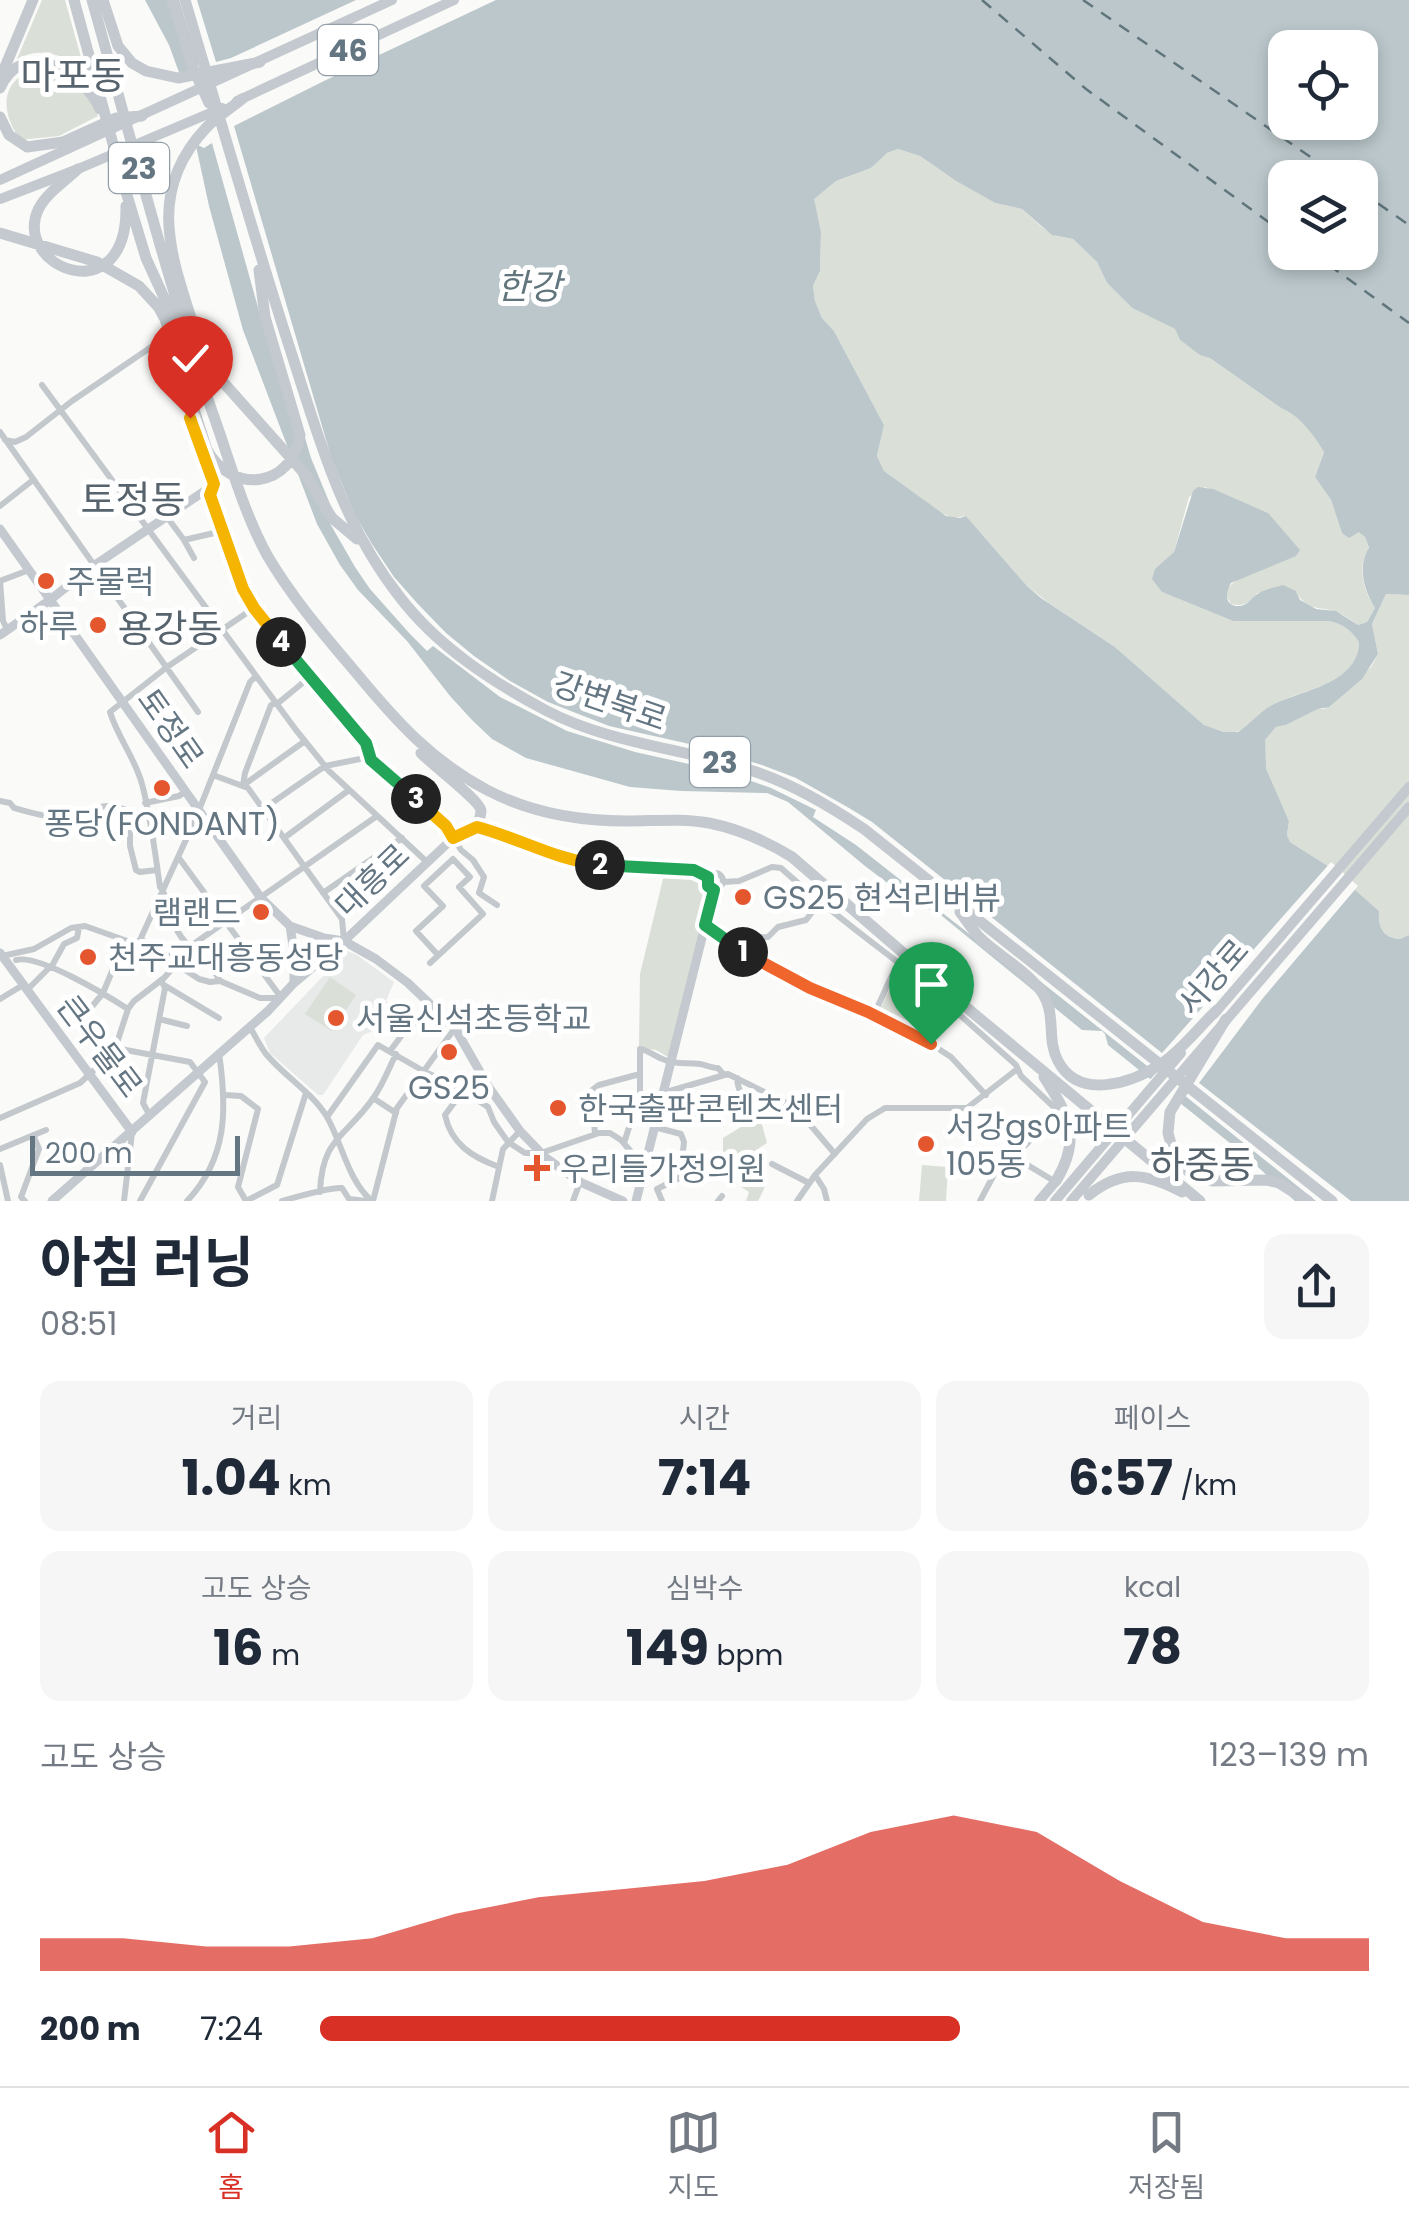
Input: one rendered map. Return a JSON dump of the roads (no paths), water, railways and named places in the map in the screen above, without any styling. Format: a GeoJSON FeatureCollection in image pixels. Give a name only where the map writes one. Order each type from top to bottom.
{"type":"FeatureCollection","features":[{"type":"Feature","properties":{"kind":"highway"},"geometry":{"type":"LineString","coordinates":[[0,63],[30,0]]}},
{"type":"Feature","properties":{"kind":"highway"},"geometry":{"type":"LineString","coordinates":[[0,80],[30,0]]}},
{"type":"Feature","properties":{"kind":"highway"},"geometry":{"type":"LineString","coordinates":[[74,0],[146,258],[176,324]]}},
{"type":"Feature","properties":{"kind":"highway","name":"23"},"geometry":{"type":"LineString","coordinates":[[92,0],[186,335],[244,502],[281,577],[397,723],[440,761],[514,802],[582,819],[708,823],[768,842],[792,857],[1200,1201]]}},
{"type":"Feature","properties":{"kind":"highway","name":"46"},"geometry":{"type":"LineString","coordinates":[[104,0],[114,37],[124,55],[146,72],[178,78],[260,62]]}},
{"type":"Feature","properties":{"kind":"highway"},"geometry":{"type":"LineString","coordinates":[[172,0],[193,68],[228,144]]}},
{"type":"Feature","properties":{"kind":"highway","name":"강변북로"},"geometry":{"type":"LineString","coordinates":[[186,0],[254,238],[336,490],[364,544],[400,598],[480,672],[558,716],[602,734],[734,766],[790,785],[826,804],[864,829],[1332,1201]]}},
{"type":"Feature","properties":{"kind":"highway"},"geometry":{"type":"LineString","coordinates":[[0,88],[8,74],[23,64],[54,66],[66,70],[84,86],[105,118]]}},
{"type":"Feature","properties":{"kind":"highway"},"geometry":{"type":"LineString","coordinates":[[242,99],[206,127],[181,161],[169,197],[171,249],[200,347],[216,372],[305,474],[332,518],[364,544]]}},
{"type":"Feature","properties":{"kind":"highway"},"geometry":{"type":"LineString","coordinates":[[0,117],[8,135],[27,147],[72,143],[116,118],[142,116]]}},
{"type":"Feature","properties":{"kind":"highway"},"geometry":{"type":"LineString","coordinates":[[80,168],[41,204],[36,219],[37,238],[46,255],[61,268],[79,272],[112,258],[124,236],[126,192]]}},
{"type":"Feature","properties":{"kind":"highway"},"geometry":{"type":"LineString","coordinates":[[0,233],[97,262],[140,286],[165,319],[207,450],[229,474],[256,480],[275,475],[289,464],[298,446],[299,426],[265,316],[254,238]]}},
{"type":"Feature","properties":{"kind":"highway"},"geometry":{"type":"LineString","coordinates":[[158,308],[186,335]]}},
{"type":"Feature","properties":{"kind":"highway"},"geometry":{"type":"LineString","coordinates":[[415,740],[433,766],[478,802],[481,811],[477,827]]}},
{"type":"Feature","properties":{"kind":"highway"},"geometry":{"type":"LineString","coordinates":[[947,896],[980,937],[1039,988],[1052,1018],[1058,1060],[1082,1082],[1104,1085],[1135,1078],[1162,1063],[1222,1014]]}},
{"type":"Feature","properties":{"kind":"highway"},"geometry":{"type":"LineString","coordinates":[[1222,1014],[1170,1112],[1168,1133],[1174,1155],[1189,1172],[1201,1178],[1267,1180],[1308,1201]]}},
{"type":"Feature","properties":{"kind":"highway"},"geometry":{"type":"LineString","coordinates":[[1036,1065],[1066,1114],[1072,1139],[1056,1181]]}},
{"type":"Feature","properties":{"kind":"highway"},"geometry":{"type":"LineString","coordinates":[[1086,1198],[1117,1178],[1134,1176],[1161,1181],[1200,1201]]}},
{"type":"Feature","properties":{"kind":"main road","name":"46"},"geometry":{"type":"LineString","coordinates":[[260,62],[392,0]]}},
{"type":"Feature","properties":{"kind":"main road","name":"46"},"geometry":{"type":"LineString","coordinates":[[80,168],[242,99],[454,0]]}},
{"type":"Feature","properties":{"kind":"main road"},"geometry":{"type":"LineString","coordinates":[[142,116],[260,62]]}},
{"type":"Feature","properties":{"kind":"main road"},"geometry":{"type":"LineString","coordinates":[[0,180],[72,143]]}},
{"type":"Feature","properties":{"kind":"main road"},"geometry":{"type":"LineString","coordinates":[[0,199],[80,168]]}},
{"type":"Feature","properties":{"kind":"main road"},"geometry":{"type":"LineString","coordinates":[[4,632],[214,484]]}},
{"type":"Feature","properties":{"kind":"main road","name":"토정로"},"geometry":{"type":"LineString","coordinates":[[0,529],[260,898],[290,926],[344,941],[408,983],[455,1028],[488,1086],[541,1153],[580,1182],[622,1201]]}},
{"type":"Feature","properties":{"kind":"main road","name":"서강로"},"geometry":{"type":"LineString","coordinates":[[1072,1201],[1409,787]]}},
{"type":"Feature","properties":{"kind":"main road","name":"서강로"},"geometry":{"type":"LineString","coordinates":[[1056,1201],[1409,807]]}},
{"type":"Feature","properties":{"kind":"main road","name":"대흥로"},"geometry":{"type":"LineString","coordinates":[[52,1201],[250,1027],[453,838],[477,827]]}},
{"type":"Feature","properties":{"kind":"main road"},"geometry":{"type":"LineString","coordinates":[[636,1201],[714,890]]}},
{"type":"Feature","properties":{"kind":"main road"},"geometry":{"type":"LineString","coordinates":[[290,926],[294,983]]}},
{"type":"Feature","properties":{"kind":"main road","name":"큰우물로"},"geometry":{"type":"LineString","coordinates":[[1,954],[132,1132]]}},
{"type":"Feature","properties":{"kind":"main road"},"geometry":{"type":"LineString","coordinates":[[1064,1168],[1080,1165],[1092,1175],[1094,1184],[1086,1198]]}},
{"type":"Feature","properties":{"kind":"main road"},"geometry":{"type":"LineString","coordinates":[[1039,1201],[1056,1181]]}},
{"type":"Feature","properties":{"kind":"street"},"geometry":{"type":"LineString","coordinates":[[3,436],[15,442],[26,437],[160,341],[168,350],[214,484],[210,495],[243,589],[254,608],[366,743],[370,757],[446,826],[453,838]]}},
{"type":"Feature","properties":{"kind":"street"},"geometry":{"type":"LineString","coordinates":[[42,386],[325,766],[427,862]]}},
{"type":"Feature","properties":{"kind":"street"},"geometry":{"type":"LineString","coordinates":[[3,436],[198,712]]}},
{"type":"Feature","properties":{"kind":"street"},"geometry":{"type":"LineString","coordinates":[[0,506],[33,480]]}},
{"type":"Feature","properties":{"kind":"street"},"geometry":{"type":"LineString","coordinates":[[167,516],[194,558]]}},
{"type":"Feature","properties":{"kind":"street"},"geometry":{"type":"LineString","coordinates":[[184,540],[223,530]]}},
{"type":"Feature","properties":{"kind":"street"},"geometry":{"type":"LineString","coordinates":[[4,632],[0,581],[29,570]]}},
{"type":"Feature","properties":{"kind":"street"},"geometry":{"type":"LineString","coordinates":[[220,981],[214,968],[178,932],[160,886],[143,787],[110,712],[167,667],[254,608]]}},
{"type":"Feature","properties":{"kind":"street","name":"토정로"},"geometry":{"type":"LineString","coordinates":[[140,940],[179,858],[250,682],[256,676]]}},
{"type":"Feature","properties":{"kind":"street"},"geometry":{"type":"LineString","coordinates":[[243,785],[271,705],[311,676]]}},
{"type":"Feature","properties":{"kind":"street"},"geometry":{"type":"LineString","coordinates":[[243,785],[305,741]]}},
{"type":"Feature","properties":{"kind":"street"},"geometry":{"type":"LineString","coordinates":[[220,838],[325,766],[370,757]]}},
{"type":"Feature","properties":{"kind":"street"},"geometry":{"type":"LineString","coordinates":[[213,775],[248,788],[342,920],[344,941]]}},
{"type":"Feature","properties":{"kind":"street"},"geometry":{"type":"LineString","coordinates":[[284,838],[349,790]]}},
{"type":"Feature","properties":{"kind":"street"},"geometry":{"type":"LineString","coordinates":[[145,803],[186,791]]}},
{"type":"Feature","properties":{"kind":"street"},"geometry":{"type":"LineString","coordinates":[[0,801],[50,816],[68,816],[104,806],[147,814]]}},
{"type":"Feature","properties":{"kind":"street"},"geometry":{"type":"LineString","coordinates":[[130,812],[130,846],[136,870],[157,870]]}},
{"type":"Feature","properties":{"kind":"street"},"geometry":{"type":"LineString","coordinates":[[0,1118],[80,1082],[116,1048],[134,1001],[163,983],[190,948],[377,816]]}},
{"type":"Feature","properties":{"kind":"street"},"geometry":{"type":"LineString","coordinates":[[477,827],[577,862],[694,870],[708,877]]}},
{"type":"Feature","properties":{"kind":"street"},"geometry":{"type":"LineString","coordinates":[[323,893],[402,838]]}},
{"type":"Feature","properties":{"kind":"street","name":"대흥로"},"geometry":{"type":"LineString","coordinates":[[453,838],[484,877],[478,894],[497,905]]}},
{"type":"Feature","properties":{"kind":"street"},"geometry":{"type":"LineString","coordinates":[[179,858],[281,998]]}},
{"type":"Feature","properties":{"kind":"street"},"geometry":{"type":"LineString","coordinates":[[430,963],[483,914],[458,887],[470,877],[454,859],[424,886],[443,906],[416,931],[438,955]]}},
{"type":"Feature","properties":{"kind":"street"},"geometry":{"type":"LineString","coordinates":[[723,882],[739,881],[772,867],[781,868],[819,903],[899,963],[1016,1066],[1056,1108],[1070,1151]]}},
{"type":"Feature","properties":{"kind":"street"},"geometry":{"type":"LineString","coordinates":[[708,877],[718,874],[723,882]]}},
{"type":"Feature","properties":{"kind":"street"},"geometry":{"type":"LineString","coordinates":[[708,877],[708,886],[714,890],[723,882]]}},
{"type":"Feature","properties":{"kind":"street"},"geometry":{"type":"LineString","coordinates":[[736,947],[742,938],[768,938],[778,927],[806,920],[819,903]]}},
{"type":"Feature","properties":{"kind":"street"},"geometry":{"type":"LineString","coordinates":[[705,925],[748,956],[931,1044],[951,1057],[986,1095]]}},
{"type":"Feature","properties":{"kind":"street","name":"큰우물로"},"geometry":{"type":"LineString","coordinates":[[25,988],[50,966],[64,944],[76,938],[79,926]]}},
{"type":"Feature","properties":{"kind":"street"},"geometry":{"type":"LineString","coordinates":[[1,954],[34,949],[71,928],[85,926],[125,940],[140,940],[198,979],[220,981],[260,998],[281,998]]}},
{"type":"Feature","properties":{"kind":"street"},"geometry":{"type":"LineString","coordinates":[[79,1002],[90,1010],[102,994],[125,940]]}},
{"type":"Feature","properties":{"kind":"street"},"geometry":{"type":"LineString","coordinates":[[16,960],[23,958],[50,966],[128,1009]]}},
{"type":"Feature","properties":{"kind":"street"},"geometry":{"type":"LineString","coordinates":[[873,1015],[899,963]]}},
{"type":"Feature","properties":{"kind":"street"},"geometry":{"type":"LineString","coordinates":[[163,983],[219,1018]]}},
{"type":"Feature","properties":{"kind":"street"},"geometry":{"type":"LineString","coordinates":[[150,1116],[143,1103],[163,983]]}},
{"type":"Feature","properties":{"kind":"street"},"geometry":{"type":"LineString","coordinates":[[0,999],[25,988]]}},
{"type":"Feature","properties":{"kind":"street"},"geometry":{"type":"LineString","coordinates":[[158,1019],[187,1026]]}},
{"type":"Feature","properties":{"kind":"street"},"geometry":{"type":"LineString","coordinates":[[320,1192],[322,1165],[330,1146],[373,1098],[411,1023],[436,1019],[455,1028],[510,1021]]}},
{"type":"Feature","properties":{"kind":"street"},"geometry":{"type":"LineString","coordinates":[[250,1027],[266,1054],[327,1117],[354,1178],[370,1201]]}},
{"type":"Feature","properties":{"kind":"street"},"geometry":{"type":"LineString","coordinates":[[370,1201],[396,1112],[455,1028]]}},
{"type":"Feature","properties":{"kind":"street"},"geometry":{"type":"LineString","coordinates":[[327,1117],[378,1045],[453,1084],[488,1108],[508,1142],[525,1154],[541,1153],[595,1133],[610,1133],[633,1154],[646,1157]]}},
{"type":"Feature","properties":{"kind":"street"},"geometry":{"type":"LineString","coordinates":[[116,1048],[190,1062],[205,1082],[140,1201]]}},
{"type":"Feature","properties":{"kind":"street"},"geometry":{"type":"LineString","coordinates":[[624,1143],[640,1093],[640,1049],[651,1051],[662,1060],[718,1068],[724,1075]]}},
{"type":"Feature","properties":{"kind":"street"},"geometry":{"type":"LineString","coordinates":[[188,1201],[213,1164],[223,1123],[225,1095],[219,1053]]}},
{"type":"Feature","properties":{"kind":"street"},"geometry":{"type":"LineString","coordinates":[[693,1065],[699,1083]]}},
{"type":"Feature","properties":{"kind":"street"},"geometry":{"type":"LineString","coordinates":[[797,1201],[815,1175],[867,1119],[885,1108],[967,1108],[1016,1070]]}},
{"type":"Feature","properties":{"kind":"street"},"geometry":{"type":"LineString","coordinates":[[595,1133],[590,1091],[640,1074]]}},
{"type":"Feature","properties":{"kind":"street"},"geometry":{"type":"LineString","coordinates":[[663,1094],[728,1074],[794,1107],[835,1154]]}},
{"type":"Feature","properties":{"kind":"street"},"geometry":{"type":"LineString","coordinates":[[737,1078],[745,1100],[765,1118],[788,1104]]}},
{"type":"Feature","properties":{"kind":"street","name":"토정로"},"geometry":{"type":"LineString","coordinates":[[488,1086],[488,1108]]}},
{"type":"Feature","properties":{"kind":"street"},"geometry":{"type":"LineString","coordinates":[[462,1092],[444,1115],[448,1129],[454,1140],[471,1153],[499,1167]]}},
{"type":"Feature","properties":{"kind":"street"},"geometry":{"type":"LineString","coordinates":[[225,1095],[241,1096],[258,1109],[238,1187],[246,1201],[277,1186],[306,1093]]}},
{"type":"Feature","properties":{"kind":"street"},"geometry":{"type":"LineString","coordinates":[[663,1094],[693,1118],[708,1107]]}},
{"type":"Feature","properties":{"kind":"street"},"geometry":{"type":"LineString","coordinates":[[373,1098],[396,1112]]}},
{"type":"Feature","properties":{"kind":"street"},"geometry":{"type":"LineString","coordinates":[[1014,1156],[1056,1108]]}},
{"type":"Feature","properties":{"kind":"street"},"geometry":{"type":"LineString","coordinates":[[654,1128],[681,1134],[684,1142],[680,1177]]}},
{"type":"Feature","properties":{"kind":"street"},"geometry":{"type":"LineString","coordinates":[[0,1149],[46,1130]]}},
{"type":"Feature","properties":{"kind":"street"},"geometry":{"type":"LineString","coordinates":[[492,1201],[504,1149],[520,1130]]}},
{"type":"Feature","properties":{"kind":"street"},"geometry":{"type":"LineString","coordinates":[[124,1201],[132,1132]]}},
{"type":"Feature","properties":{"kind":"street"},"geometry":{"type":"LineString","coordinates":[[25,1201],[21,1197],[39,1150],[33,1136]]}},
{"type":"Feature","properties":{"kind":"street"},"geometry":{"type":"LineString","coordinates":[[980,1201],[1006,1152],[1056,1181]]}},
{"type":"Feature","properties":{"kind":"street"},"geometry":{"type":"LineString","coordinates":[[662,1201],[657,1190],[722,1158]]}},
{"type":"Feature","properties":{"kind":"street"},"geometry":{"type":"LineString","coordinates":[[0,1164],[8,1201]]}},
{"type":"Feature","properties":{"kind":"street"},"geometry":{"type":"LineString","coordinates":[[772,1164],[809,1183]]}},
{"type":"Feature","properties":{"kind":"street"},"geometry":{"type":"LineString","coordinates":[[815,1175],[827,1201]]}},
{"type":"Feature","properties":{"kind":"street"},"geometry":{"type":"LineString","coordinates":[[573,1201],[580,1182]]}},
{"type":"Feature","properties":{"kind":"street"},"geometry":{"type":"LineString","coordinates":[[286,1200],[339,1186],[349,1199],[370,1201]]}},
{"type":"Feature","properties":{"kind":"water","name":"한강"},"geometry":{"type":"Polygon","coordinates":[[[145,0],[1409,0],[1409,595],[1386,594],[1372,624],[1378,654],[1362,679],[1329,707],[1276,727],[1265,740],[1266,769],[1289,821],[1290,842],[1328,866],[1379,911],[1386,934],[1400,939],[1409,935],[1409,1201],[1295,1201],[1246,1156],[1108,1045],[1102,1031],[1082,1030],[942,916],[906,897],[788,802],[767,793],[630,787],[526,758],[492,739],[358,590],[317,524],[243,330],[209,206],[188,97],[169,45],[145,0]],[[898,149],[887,153],[871,168],[836,181],[814,199],[821,232],[820,271],[813,286],[815,301],[884,425],[877,456],[884,471],[946,516],[966,516],[1027,586],[1115,647],[1204,725],[1223,732],[1238,732],[1271,706],[1328,683],[1350,667],[1359,642],[1341,625],[1327,621],[1233,621],[1162,592],[1152,579],[1155,569],[1174,552],[1193,491],[1198,487],[1213,489],[1268,513],[1300,550],[1296,556],[1231,583],[1227,594],[1231,604],[1243,605],[1257,594],[1283,585],[1316,609],[1336,611],[1358,625],[1367,622],[1375,608],[1363,578],[1369,548],[1359,532],[1349,538],[1342,533],[1331,500],[1315,477],[1324,452],[1306,427],[1210,358],[1200,355],[1180,340],[1175,329],[1132,308],[1107,283],[1097,262],[1073,239],[1052,235],[1022,209],[995,203],[920,156],[898,149]]]}},
{"type":"Feature","properties":{"kind":"place","name":"주물럭"},"geometry":{"type":"Point","coordinates":[46,581]}},
{"type":"Feature","properties":{"kind":"place","name":"하루"},"geometry":{"type":"Point","coordinates":[98,625]}},
{"type":"Feature","properties":{"kind":"place","name":"퐁당(FONDANT)"},"geometry":{"type":"Point","coordinates":[162,788]}},
{"type":"Feature","properties":{"kind":"place","name":"GS25 현석리버뷰"},"geometry":{"type":"Point","coordinates":[743,897]}},
{"type":"Feature","properties":{"kind":"place","name":"램랜드"},"geometry":{"type":"Point","coordinates":[261,912]}},
{"type":"Feature","properties":{"kind":"place","name":"천주교대흥동성당"},"geometry":{"type":"Point","coordinates":[88,957]}},
{"type":"Feature","properties":{"kind":"place","name":"서울신석초등학교"},"geometry":{"type":"Point","coordinates":[336,1018]}},
{"type":"Feature","properties":{"kind":"place","name":"GS25"},"geometry":{"type":"Point","coordinates":[449,1052]}},
{"type":"Feature","properties":{"kind":"place","name":"한국출판콘텐츠센터"},"geometry":{"type":"Point","coordinates":[558,1108]}},
{"type":"Feature","properties":{"kind":"place","name":"서강gs아파트 105동"},"geometry":{"type":"Point","coordinates":[926,1144]}},
{"type":"Feature","properties":{"kind":"place","name":"우리들가정의원"},"geometry":{"type":"Point","coordinates":[537,1168]}},
{"type":"Feature","properties":{"kind":"district","name":"마포동"},"geometry":{"type":"Point","coordinates":[73,75]}},
{"type":"Feature","properties":{"kind":"district","name":"토정동"},"geometry":{"type":"Point","coordinates":[133,499]}},
{"type":"Feature","properties":{"kind":"district","name":"용강동"},"geometry":{"type":"Point","coordinates":[170,628]}},
{"type":"Feature","properties":{"kind":"district","name":"하중동"},"geometry":{"type":"Point","coordinates":[1202,1164]}}]}
